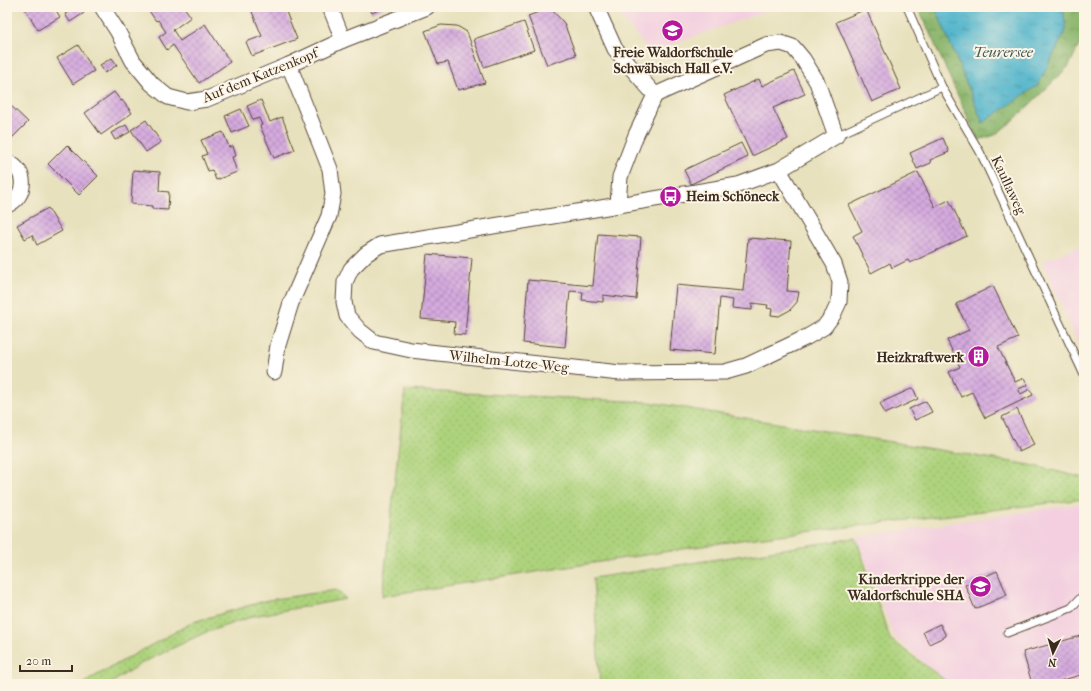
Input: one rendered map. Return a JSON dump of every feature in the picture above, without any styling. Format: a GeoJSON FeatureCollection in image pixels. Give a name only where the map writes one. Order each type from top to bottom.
{"type":"FeatureCollection","features":[{"type":"Feature","properties":{"kind":"street","name":"Auf dem Katzenkopf"},"geometry":{"type":"LineString","coordinates":[[102,7],[133,60],[152,84],[168,97],[187,102],[207,99],[289,65],[343,40],[427,7]]}},
{"type":"Feature","properties":{"kind":"street"},"geometry":{"type":"LineString","coordinates":[[330,7],[343,40]]}},
{"type":"Feature","properties":{"kind":"street"},"geometry":{"type":"LineString","coordinates":[[596,7],[615,49],[655,95]]}},
{"type":"Feature","properties":{"kind":"street"},"geometry":{"type":"LineString","coordinates":[[618,205],[620,177],[636,135],[655,95],[766,45],[780,43],[793,47],[803,59],[817,82],[836,136]]}},
{"type":"Feature","properties":{"kind":"street"},"geometry":{"type":"LineString","coordinates":[[274,372],[278,345],[291,303],[329,216],[333,194],[330,169],[289,65]]}},
{"type":"Feature","properties":{"kind":"street","name":"Wilhelm-Lotze-Weg"},"geometry":{"type":"LineString","coordinates":[[779,170],[834,264],[840,282],[839,302],[833,315],[824,327],[807,337],[746,366],[725,372],[620,373],[411,350],[374,342],[360,332],[348,316],[344,302],[345,282],[351,269],[366,254],[380,245],[738,185],[779,170],[836,136]]}},
{"type":"Feature","properties":{"kind":"street"},"geometry":{"type":"LineString","coordinates":[[7,162],[17,168],[22,177],[22,186],[19,196],[7,205]]}},
{"type":"Feature","properties":{"kind":"lane","name":"Kaullaweg"},"geometry":{"type":"LineString","coordinates":[[907,7],[942,87],[980,152],[1084,376]]}},
{"type":"Feature","properties":{"kind":"lane"},"geometry":{"type":"LineString","coordinates":[[836,136],[942,87]]}},
{"type":"Feature","properties":{"kind":"lane"},"geometry":{"type":"LineString","coordinates":[[1007,633],[1071,608],[1084,594]]}},
{"type":"Feature","properties":{"kind":"shaded area","name":"Freie Waldorfschule Schwäbisch Hall e.V."},"geometry":{"type":"Polygon","coordinates":[[[613,7],[777,7],[650,52],[613,7]]]}},
{"type":"Feature","properties":{"kind":"shaded area"},"geometry":{"type":"Polygon","coordinates":[[[1084,245],[1084,357],[1042,261],[1084,245]]]}},
{"type":"Feature","properties":{"kind":"shaded area","name":"Kinderkrippe der Waldorfschule SHA"},"geometry":{"type":"Polygon","coordinates":[[[1084,503],[1084,684],[950,684],[894,637],[857,537],[1084,503]]]}},
{"type":"Feature","properties":{"kind":"green space"},"geometry":{"type":"Polygon","coordinates":[[[918,7],[935,7],[983,123],[1066,30],[1063,7],[1084,7],[1084,35],[1069,66],[1014,120],[995,135],[978,140],[918,7]]]}},
{"type":"Feature","properties":{"kind":"green space"},"geometry":{"type":"Polygon","coordinates":[[[405,390],[649,402],[1030,465],[1084,478],[1084,499],[747,539],[382,596],[405,390]]]}},
{"type":"Feature","properties":{"kind":"green space"},"geometry":{"type":"Polygon","coordinates":[[[856,538],[890,639],[948,684],[600,684],[593,578],[856,538]]]}},
{"type":"Feature","properties":{"kind":"green space"},"geometry":{"type":"Polygon","coordinates":[[[336,590],[346,599],[254,616],[204,633],[138,665],[110,684],[84,684],[90,679],[193,622],[268,600],[336,590]]]}},
{"type":"Feature","properties":{"kind":"water","name":"Teurersee"},"geometry":{"type":"Polygon","coordinates":[[[935,7],[1063,7],[1066,30],[1038,85],[983,123],[935,7]]]}},
{"type":"Feature","properties":{"kind":"building"},"geometry":{"type":"Polygon","coordinates":[[[24,7],[54,7],[60,17],[38,30],[24,7]]]}},
{"type":"Feature","properties":{"kind":"building"},"geometry":{"type":"Polygon","coordinates":[[[77,7],[80,7],[84,13],[70,22],[65,14],[77,7]]]}},
{"type":"Feature","properties":{"kind":"building"},"geometry":{"type":"Polygon","coordinates":[[[140,7],[184,7],[191,17],[173,30],[180,41],[205,24],[230,62],[199,83],[173,45],[167,50],[163,44],[159,37],[166,32],[158,20],[156,21],[147,8],[142,11],[140,7]]]}},
{"type":"Feature","properties":{"kind":"building"},"geometry":{"type":"Polygon","coordinates":[[[250,7],[284,7],[297,39],[252,56],[246,42],[262,36],[250,7]]]}},
{"type":"Feature","properties":{"kind":"building"},"geometry":{"type":"Polygon","coordinates":[[[369,7],[385,7],[372,13],[369,7]]]}},
{"type":"Feature","properties":{"kind":"building"},"geometry":{"type":"Polygon","coordinates":[[[550,8],[564,23],[576,55],[547,65],[528,16],[550,8]]]}},
{"type":"Feature","properties":{"kind":"building"},"geometry":{"type":"Polygon","coordinates":[[[866,9],[901,89],[872,102],[836,22],[866,9]]]}},
{"type":"Feature","properties":{"kind":"building"},"geometry":{"type":"Polygon","coordinates":[[[524,22],[534,50],[484,67],[474,39],[524,22]]]}},
{"type":"Feature","properties":{"kind":"building"},"geometry":{"type":"Polygon","coordinates":[[[441,25],[457,26],[467,32],[485,83],[458,90],[448,62],[438,64],[425,31],[441,25]]]}},
{"type":"Feature","properties":{"kind":"building"},"geometry":{"type":"Polygon","coordinates":[[[78,45],[94,71],[73,84],[57,58],[78,45]]]}},
{"type":"Feature","properties":{"kind":"building"},"geometry":{"type":"Polygon","coordinates":[[[112,58],[117,65],[105,73],[100,65],[112,58]]]}},
{"type":"Feature","properties":{"kind":"building"},"geometry":{"type":"Polygon","coordinates":[[[794,71],[805,94],[773,108],[788,139],[752,156],[724,95],[759,79],[762,86],[794,71]]]}},
{"type":"Feature","properties":{"kind":"building"},"geometry":{"type":"Polygon","coordinates":[[[114,92],[132,113],[101,135],[85,113],[114,92]]]}},
{"type":"Feature","properties":{"kind":"building"},"geometry":{"type":"Polygon","coordinates":[[[261,100],[270,122],[282,117],[295,150],[274,158],[260,126],[262,125],[259,118],[253,120],[247,106],[261,100]]]}},
{"type":"Feature","properties":{"kind":"building"},"geometry":{"type":"Polygon","coordinates":[[[7,102],[28,122],[11,139],[7,134],[7,102]]]}},
{"type":"Feature","properties":{"kind":"building"},"geometry":{"type":"Polygon","coordinates":[[[241,109],[249,126],[232,133],[225,116],[241,109]]]}},
{"type":"Feature","properties":{"kind":"building"},"geometry":{"type":"Polygon","coordinates":[[[146,120],[161,142],[146,152],[131,130],[146,120]]]}},
{"type":"Feature","properties":{"kind":"building"},"geometry":{"type":"Polygon","coordinates":[[[126,125],[130,132],[115,140],[111,133],[126,125]]]}},
{"type":"Feature","properties":{"kind":"building"},"geometry":{"type":"Polygon","coordinates":[[[223,132],[229,147],[233,146],[236,156],[232,157],[237,172],[216,180],[212,170],[208,171],[202,156],[207,154],[201,140],[223,132]]]}},
{"type":"Feature","properties":{"kind":"building"},"geometry":{"type":"Polygon","coordinates":[[[943,138],[949,152],[930,160],[931,163],[917,169],[910,153],[943,138]]]}},
{"type":"Feature","properties":{"kind":"building"},"geometry":{"type":"Polygon","coordinates":[[[741,143],[748,157],[691,184],[684,170],[741,143]]]}},
{"type":"Feature","properties":{"kind":"building"},"geometry":{"type":"Polygon","coordinates":[[[67,145],[98,176],[79,195],[48,164],[67,145]]]}},
{"type":"Feature","properties":{"kind":"building"},"geometry":{"type":"Polygon","coordinates":[[[133,170],[160,172],[159,191],[169,192],[168,210],[152,209],[152,206],[131,204],[133,170]]]}},
{"type":"Feature","properties":{"kind":"building"},"geometry":{"type":"Polygon","coordinates":[[[918,172],[935,207],[949,200],[967,236],[910,263],[908,260],[892,268],[890,263],[871,273],[853,236],[862,231],[849,205],[918,172]]]}},
{"type":"Feature","properties":{"kind":"building"},"geometry":{"type":"Polygon","coordinates":[[[48,208],[62,231],[37,245],[32,235],[25,239],[17,225],[48,208]]]}},
{"type":"Feature","properties":{"kind":"building"},"geometry":{"type":"Polygon","coordinates":[[[598,234],[641,237],[636,299],[603,295],[603,302],[582,300],[583,292],[570,291],[565,347],[523,343],[528,280],[593,286],[598,234]]]}},
{"type":"Feature","properties":{"kind":"building"},"geometry":{"type":"Polygon","coordinates":[[[748,238],[791,241],[787,291],[799,292],[797,302],[790,310],[779,316],[771,315],[772,309],[767,308],[768,305],[752,303],[752,310],[732,308],[733,300],[720,298],[715,354],[670,350],[676,285],[743,291],[748,238]]]}},
{"type":"Feature","properties":{"kind":"building"},"geometry":{"type":"Polygon","coordinates":[[[427,254],[472,258],[465,335],[454,334],[455,322],[421,319],[427,254]]]}},
{"type":"Feature","properties":{"kind":"building","name":"Heizkraftwerk"},"geometry":{"type":"Polygon","coordinates":[[[993,286],[1018,338],[998,347],[1015,382],[1024,378],[1028,385],[1018,389],[1021,394],[1030,389],[1033,395],[985,418],[972,392],[961,397],[949,372],[960,367],[947,340],[969,330],[956,304],[993,286]]]}},
{"type":"Feature","properties":{"kind":"building"},"geometry":{"type":"Polygon","coordinates":[[[913,388],[918,399],[885,414],[880,403],[913,388]]]}},
{"type":"Feature","properties":{"kind":"building"},"geometry":{"type":"Polygon","coordinates":[[[926,401],[932,412],[915,420],[909,409],[926,401]]]}},
{"type":"Feature","properties":{"kind":"building"},"geometry":{"type":"Polygon","coordinates":[[[1017,409],[1034,445],[1019,452],[1002,417],[1017,409]]]}},
{"type":"Feature","properties":{"kind":"building"},"geometry":{"type":"Polygon","coordinates":[[[997,571],[1007,595],[975,609],[965,585],[997,571]]]}},
{"type":"Feature","properties":{"kind":"building"},"geometry":{"type":"Polygon","coordinates":[[[940,624],[946,636],[929,644],[923,632],[940,624]]]}},
{"type":"Feature","properties":{"kind":"building"},"geometry":{"type":"Polygon","coordinates":[[[1084,635],[1084,674],[1049,684],[1032,684],[1023,652],[1084,635]]]}},
{"type":"Feature","properties":{"kind":"place","name":"Freie Waldorfschule Schwäbisch Hall e.V."},"geometry":{"type":"Point","coordinates":[673,30]}},
{"type":"Feature","properties":{"kind":"place","name":"Heim Schöneck"},"geometry":{"type":"Point","coordinates":[671,196]}},
{"type":"Feature","properties":{"kind":"place","name":"Heizkraftwerk"},"geometry":{"type":"Point","coordinates":[979,357]}},
{"type":"Feature","properties":{"kind":"place","name":"Kinderkrippe der Waldorfschule SHA"},"geometry":{"type":"Point","coordinates":[980,587]}}]}
